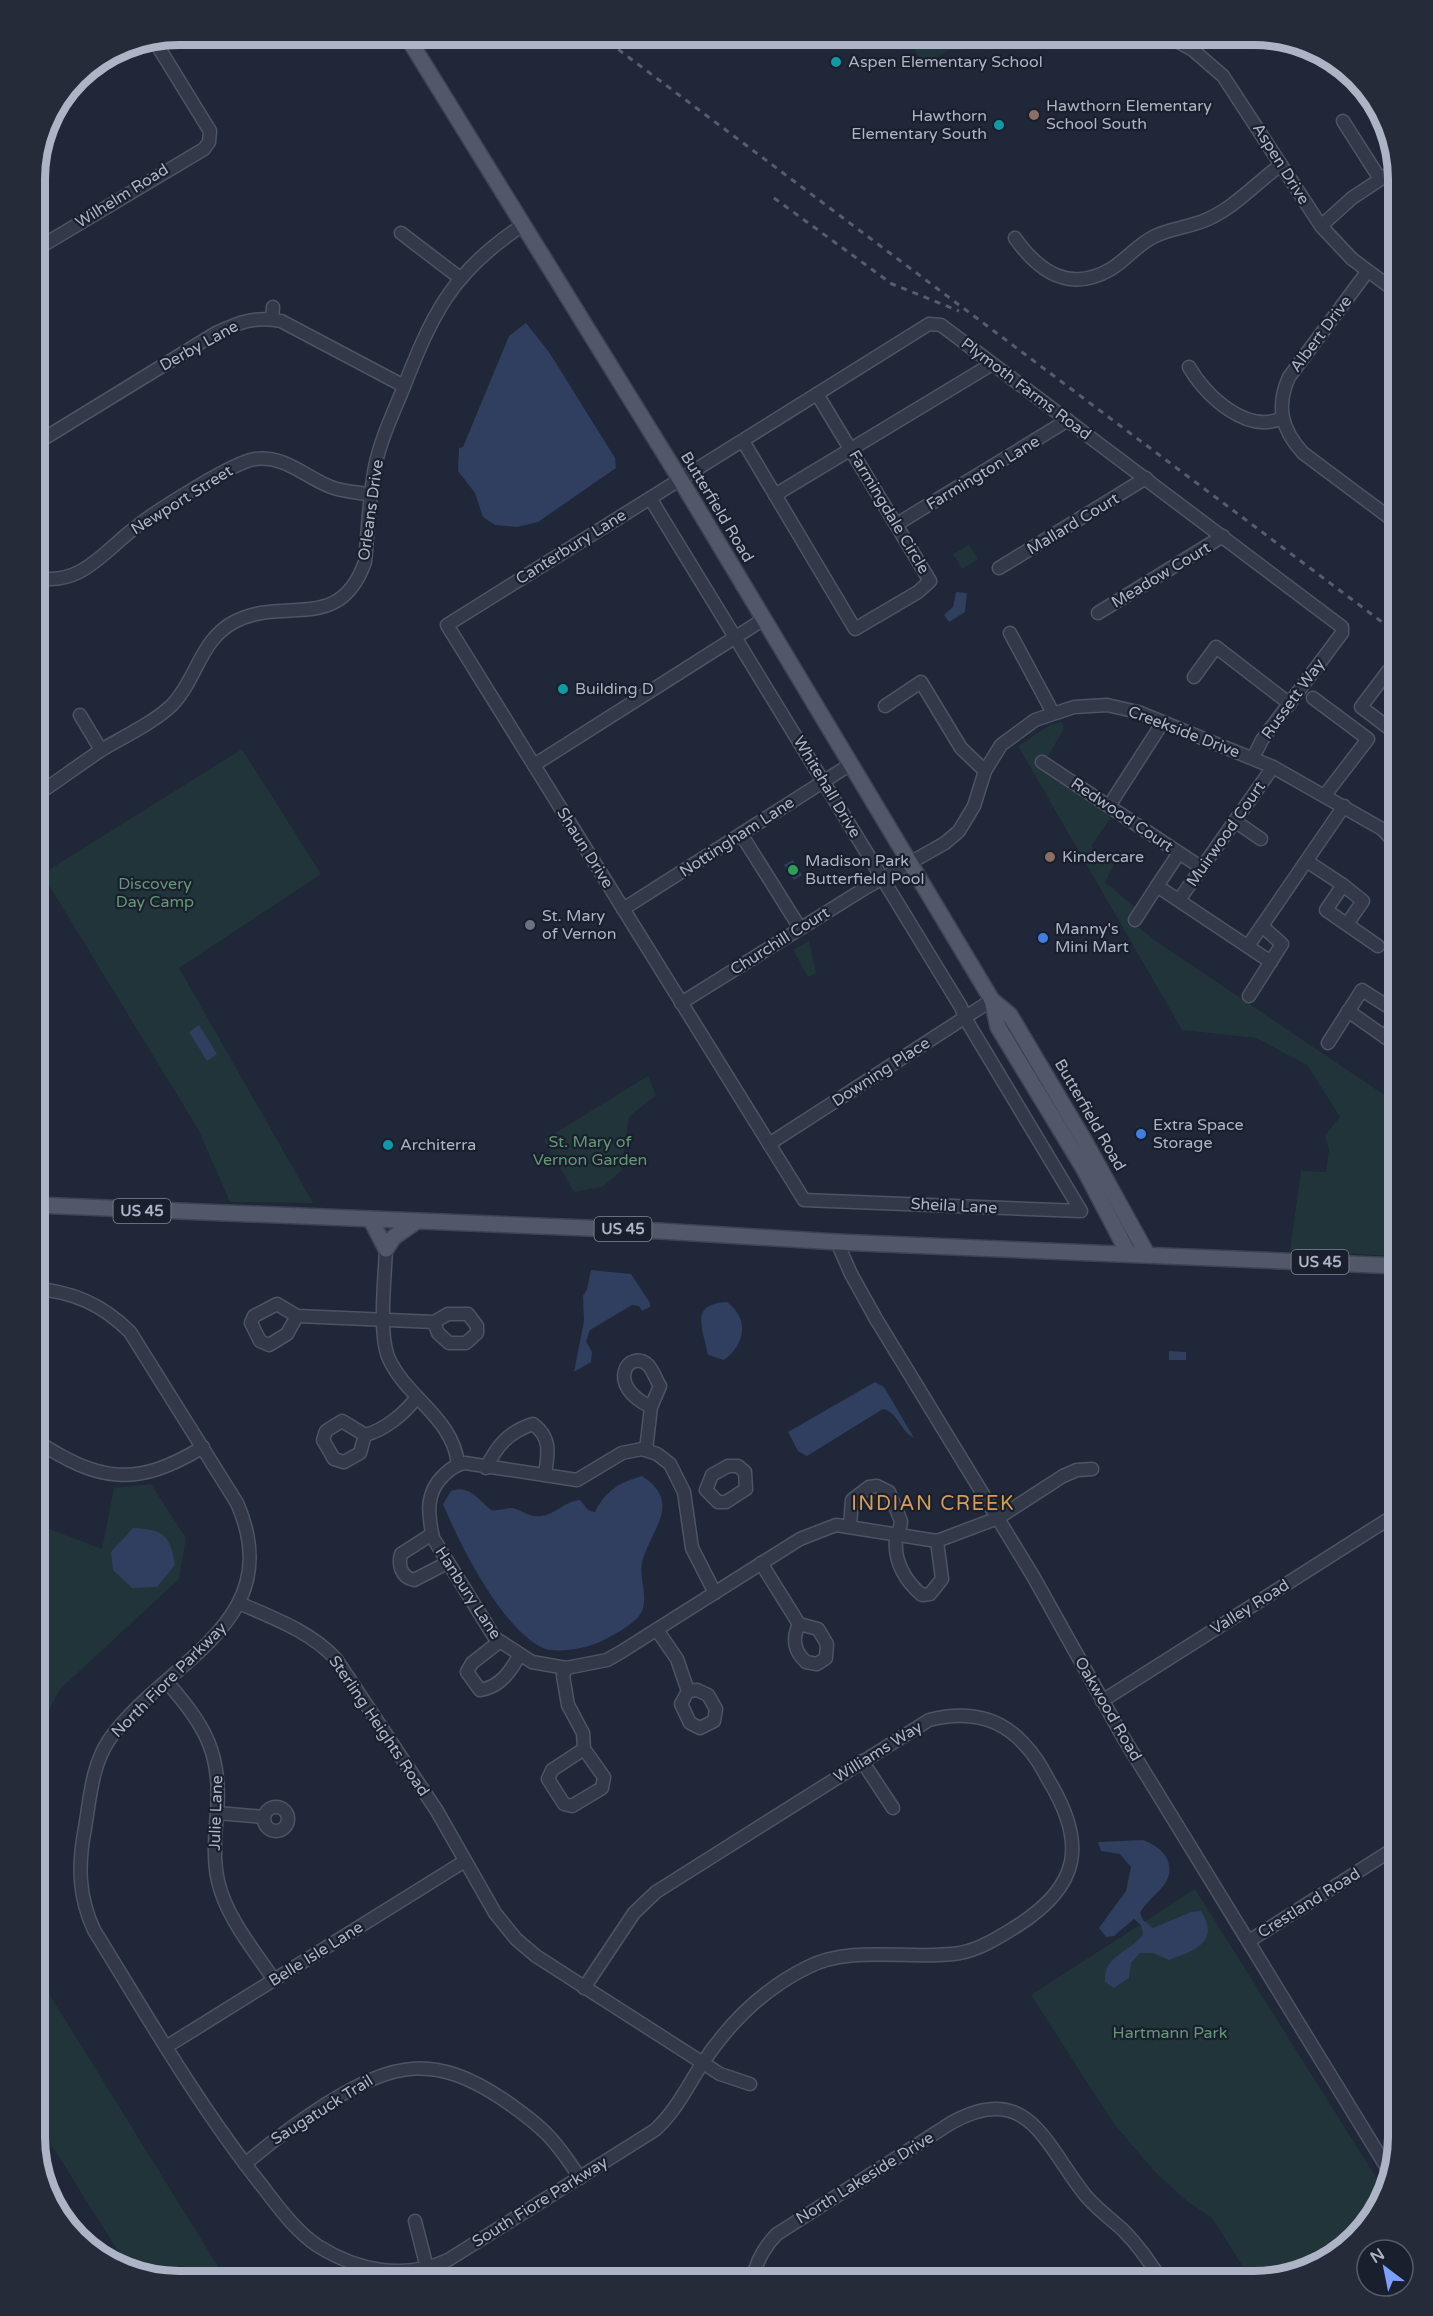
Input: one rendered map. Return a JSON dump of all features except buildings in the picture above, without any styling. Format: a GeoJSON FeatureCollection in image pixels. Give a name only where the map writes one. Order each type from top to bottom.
{"type":"FeatureCollection","features":[{"type":"Feature","properties":{"kind":"main road","name":"Butterfield Road"},"geometry":{"type":"LineString","coordinates":[[413,45],[680,479],[992,1000],[1010,1016],[1090,1150],[1148,1254]]}},
{"type":"Feature","properties":{"kind":"main road","name":"Butterfield Road"},"geometry":{"type":"LineString","coordinates":[[992,1000],[998,1027],[1084,1169],[1128,1253]]}},
{"type":"Feature","properties":{"kind":"main road","name":"US 45"},"geometry":{"type":"LineString","coordinates":[[45,1205],[660,1231],[837,1242],[1388,1266]]}},
{"type":"Feature","properties":{"kind":"main road"},"geometry":{"type":"LineString","coordinates":[[371,1220],[386,1249],[394,1237],[417,1221]]}},
{"type":"Feature","properties":{"kind":"street","name":"Aspen Drive"},"geometry":{"type":"LineString","coordinates":[[1184,45],[1193,50],[1223,76],[1321,226],[1367,272],[1388,286]]}},
{"type":"Feature","properties":{"kind":"street","name":"Wilhelm Road"},"geometry":{"type":"LineString","coordinates":[[45,244],[204,149],[209,142],[210,131],[158,47]]}},
{"type":"Feature","properties":{"kind":"street"},"geometry":{"type":"LineString","coordinates":[[1343,121],[1380,179]]}},
{"type":"Feature","properties":{"kind":"street"},"geometry":{"type":"LineString","coordinates":[[1015,238],[1037,266],[1045,271],[1072,279],[1095,276],[1111,269],[1154,237],[1209,219],[1227,208],[1281,165]]}},
{"type":"Feature","properties":{"kind":"street"},"geometry":{"type":"LineString","coordinates":[[1321,226],[1388,174]]}},
{"type":"Feature","properties":{"kind":"street","name":"Orleans Drive"},"geometry":{"type":"LineString","coordinates":[[45,789],[171,705],[210,641],[221,630],[256,614],[326,607],[347,594],[360,574],[364,562],[375,467],[432,317],[460,278],[495,244],[523,225]]}},
{"type":"Feature","properties":{"kind":"street"},"geometry":{"type":"LineString","coordinates":[[401,233],[460,278]]}},
{"type":"Feature","properties":{"kind":"street","name":"Albert Drive"},"geometry":{"type":"LineString","coordinates":[[1282,418],[1282,397],[1288,377],[1367,272]]}},
{"type":"Feature","properties":{"kind":"street","name":"Derby Lane"},"geometry":{"type":"LineString","coordinates":[[45,438],[216,333],[245,320],[272,313],[281,321],[404,386]]}},
{"type":"Feature","properties":{"kind":"street","name":"Plymoth Farms Road"},"geometry":{"type":"LineString","coordinates":[[680,479],[934,323],[993,364],[1342,627],[1342,633],[1336,642]]}},
{"type":"Feature","properties":{"kind":"street"},"geometry":{"type":"LineString","coordinates":[[775,495],[993,364]]}},
{"type":"Feature","properties":{"kind":"street"},"geometry":{"type":"LineString","coordinates":[[1189,367],[1203,388],[1240,416],[1258,422],[1282,418],[1292,441],[1303,453],[1388,517]]}},
{"type":"Feature","properties":{"kind":"street","name":"Farmingdale Circle"},"geometry":{"type":"LineString","coordinates":[[743,441],[855,629],[918,592],[930,580],[817,394]]}},
{"type":"Feature","properties":{"kind":"street","name":"Farmington Lane"},"geometry":{"type":"LineString","coordinates":[[897,524],[1068,420]]}},
{"type":"Feature","properties":{"kind":"street","name":"Newport Street"},"geometry":{"type":"LineString","coordinates":[[45,578],[62,579],[76,575],[91,566],[136,526],[245,462],[271,459],[283,462],[330,487],[372,495]]}},
{"type":"Feature","properties":{"kind":"street","name":"Mallard Court"},"geometry":{"type":"LineString","coordinates":[[999,568],[1146,478]]}},
{"type":"Feature","properties":{"kind":"street","name":"Canterbury Lane"},"geometry":{"type":"LineString","coordinates":[[462,615],[680,479]]}},
{"type":"Feature","properties":{"kind":"street","name":"Whitehall Drive"},"geometry":{"type":"LineString","coordinates":[[650,498],[961,1007],[965,1018],[1075,1202]]}},
{"type":"Feature","properties":{"kind":"street","name":"Meadow Court"},"geometry":{"type":"LineString","coordinates":[[1098,613],[1223,537]]}},
{"type":"Feature","properties":{"kind":"street","name":"Shaun Drive"},"geometry":{"type":"LineString","coordinates":[[462,615],[447,625],[804,1200],[816,1200]]}},
{"type":"Feature","properties":{"kind":"street"},"geometry":{"type":"LineString","coordinates":[[534,765],[764,619]]}},
{"type":"Feature","properties":{"kind":"street"},"geometry":{"type":"LineString","coordinates":[[1010,633],[1053,713]]}},
{"type":"Feature","properties":{"kind":"street","name":"Russett Way"},"geometry":{"type":"LineString","coordinates":[[1253,758],[1262,740],[1336,642]]}},
{"type":"Feature","properties":{"kind":"street"},"geometry":{"type":"LineString","coordinates":[[1194,677],[1216,647],[1290,704]]}},
{"type":"Feature","properties":{"kind":"street"},"geometry":{"type":"LineString","coordinates":[[1348,723],[1388,671]]}},
{"type":"Feature","properties":{"kind":"street"},"geometry":{"type":"LineString","coordinates":[[885,706],[921,682],[961,748],[984,771]]}},
{"type":"Feature","properties":{"kind":"street"},"geometry":{"type":"LineString","coordinates":[[1313,698],[1368,739]]}},
{"type":"Feature","properties":{"kind":"street","name":"Creekside Drive"},"geometry":{"type":"LineString","coordinates":[[911,863],[945,843],[959,831],[974,806],[984,771],[1001,745],[1024,727],[1053,713],[1074,707],[1107,705],[1138,712],[1273,767],[1344,806],[1382,829],[1388,835]]}},
{"type":"Feature","properties":{"kind":"street"},"geometry":{"type":"LineString","coordinates":[[1361,707],[1388,727]]}},
{"type":"Feature","properties":{"kind":"street"},"geometry":{"type":"LineString","coordinates":[[80,715],[102,750]]}},
{"type":"Feature","properties":{"kind":"street"},"geometry":{"type":"LineString","coordinates":[[1109,806],[1163,722]]}},
{"type":"Feature","properties":{"kind":"street"},"geometry":{"type":"LineString","coordinates":[[1325,795],[1381,722]]}},
{"type":"Feature","properties":{"kind":"street","name":"Redwood Court"},"geometry":{"type":"LineString","coordinates":[[1042,762],[1202,868]]}},
{"type":"Feature","properties":{"kind":"street","name":"Nottingham Lane"},"geometry":{"type":"LineString","coordinates":[[623,909],[851,764]]}},
{"type":"Feature","properties":{"kind":"street","name":"Muirwood Court"},"geometry":{"type":"LineString","coordinates":[[1179,900],[1273,767]]}},
{"type":"Feature","properties":{"kind":"street"},"geometry":{"type":"LineString","coordinates":[[1248,946],[1308,862],[1344,806]]}},
{"type":"Feature","properties":{"kind":"street"},"geometry":{"type":"LineString","coordinates":[[1236,822],[1261,839]]}},
{"type":"Feature","properties":{"kind":"street"},"geometry":{"type":"LineString","coordinates":[[741,834],[800,928]]}},
{"type":"Feature","properties":{"kind":"street"},"geometry":{"type":"LineString","coordinates":[[1135,920],[1179,853]]}},
{"type":"Feature","properties":{"kind":"street"},"geometry":{"type":"LineString","coordinates":[[1308,862],[1363,900],[1347,924]]}},
{"type":"Feature","properties":{"kind":"street","name":"Churchill Court"},"geometry":{"type":"LineString","coordinates":[[681,1003],[882,878],[911,863]]}},
{"type":"Feature","properties":{"kind":"street"},"geometry":{"type":"LineString","coordinates":[[1342,885],[1326,910],[1378,946]]}},
{"type":"Feature","properties":{"kind":"street"},"geometry":{"type":"LineString","coordinates":[[1157,886],[1271,962]]}},
{"type":"Feature","properties":{"kind":"street"},"geometry":{"type":"LineString","coordinates":[[1250,996],[1282,944],[1263,927]]}},
{"type":"Feature","properties":{"kind":"street"},"geometry":{"type":"LineString","coordinates":[[1328,1043],[1362,990],[1388,1008]]}},
{"type":"Feature","properties":{"kind":"street","name":"Downing Place"},"geometry":{"type":"LineString","coordinates":[[769,1144],[992,1000]]}},
{"type":"Feature","properties":{"kind":"street"},"geometry":{"type":"LineString","coordinates":[[1348,1011],[1388,1039]]}},
{"type":"Feature","properties":{"kind":"street"},"geometry":{"type":"LineString","coordinates":[[1385,1037],[1388,1032]]}},
{"type":"Feature","properties":{"kind":"street","name":"Sheila Lane"},"geometry":{"type":"LineString","coordinates":[[816,1200],[1081,1210],[1075,1202]]}},
{"type":"Feature","properties":{"kind":"street","name":"Oakwood Road"},"geometry":{"type":"LineString","coordinates":[[837,1242],[851,1274],[876,1319],[1034,1576],[1102,1701],[1385,2164]]}},
{"type":"Feature","properties":{"kind":"street"},"geometry":{"type":"LineString","coordinates":[[386,1249],[383,1344],[388,1358],[417,1397],[443,1425],[457,1455],[458,1464],[577,1480],[622,1453],[646,1450],[670,1464],[684,1492],[692,1548],[715,1593]]}},
{"type":"Feature","properties":{"kind":"street","name":"North Fiore Parkway"},"geometry":{"type":"LineString","coordinates":[[45,1291],[80,1297],[114,1317],[139,1343],[237,1503],[247,1533],[249,1561],[239,1602],[225,1626],[120,1725],[98,1761],[81,1849],[79,1876],[86,1914],[199,2100]]}},
{"type":"Feature","properties":{"kind":"street"},"geometry":{"type":"LineString","coordinates":[[297,1316],[434,1322]]}},
{"type":"Feature","properties":{"kind":"street"},"geometry":{"type":"LineString","coordinates":[[365,1435],[408,1410],[417,1397]]}},
{"type":"Feature","properties":{"kind":"street"},"geometry":{"type":"LineString","coordinates":[[646,1450],[651,1407]]}},
{"type":"Feature","properties":{"kind":"street"},"geometry":{"type":"LineString","coordinates":[[486,1468],[496,1446],[522,1428],[533,1424],[542,1431],[548,1442],[545,1474]]}},
{"type":"Feature","properties":{"kind":"street"},"geometry":{"type":"LineString","coordinates":[[45,1446],[76,1466],[97,1472],[123,1475],[160,1469],[203,1447]]}},
{"type":"Feature","properties":{"kind":"street","name":"Hanbury Lane"},"geometry":{"type":"LineString","coordinates":[[458,1464],[432,1488],[429,1511],[432,1534],[447,1563],[499,1642],[519,1656],[548,1666],[566,1668],[607,1660],[800,1539],[836,1526],[850,1526],[896,1536],[937,1541],[998,1518],[1063,1476],[1077,1470],[1092,1469]]}},
{"type":"Feature","properties":{"kind":"street"},"geometry":{"type":"LineString","coordinates":[[850,1526],[852,1500],[869,1487],[877,1486],[889,1492],[899,1515],[901,1528],[896,1536],[897,1560],[909,1584],[922,1595],[930,1594],[942,1579],[937,1541]]}},
{"type":"Feature","properties":{"kind":"street"},"geometry":{"type":"LineString","coordinates":[[684,1492],[706,1490]]}},
{"type":"Feature","properties":{"kind":"street","name":"Valley Road"},"geometry":{"type":"LineString","coordinates":[[1102,1701],[1388,1519]]}},
{"type":"Feature","properties":{"kind":"street"},"geometry":{"type":"LineString","coordinates":[[432,1534],[401,1554],[401,1570],[408,1579],[414,1580],[447,1563]]}},
{"type":"Feature","properties":{"kind":"street"},"geometry":{"type":"LineString","coordinates":[[761,1563],[799,1624]]}},
{"type":"Feature","properties":{"kind":"street","name":"Sterling Heights Road"},"geometry":{"type":"LineString","coordinates":[[239,1602],[300,1630],[316,1640],[336,1659],[436,1811],[495,1913],[525,1948],[720,2074],[750,2084]]}},
{"type":"Feature","properties":{"kind":"street"},"geometry":{"type":"LineString","coordinates":[[657,1630],[677,1659],[688,1691]]}},
{"type":"Feature","properties":{"kind":"street"},"geometry":{"type":"LineString","coordinates":[[499,1642],[472,1663],[468,1672],[480,1690],[487,1689],[507,1676],[519,1656]]}},
{"type":"Feature","properties":{"kind":"street"},"geometry":{"type":"LineString","coordinates":[[566,1668],[564,1691],[568,1705],[583,1733],[584,1749],[604,1777],[602,1788],[572,1806],[564,1804],[549,1779],[552,1770],[584,1749]]}},
{"type":"Feature","properties":{"kind":"street","name":"Julie Lane"},"geometry":{"type":"LineString","coordinates":[[167,1682],[193,1712],[211,1743],[219,1779],[214,1845],[218,1883],[235,1918],[274,1980]]}},
{"type":"Feature","properties":{"kind":"street","name":"Williams Way"},"geometry":{"type":"LineString","coordinates":[[584,1988],[624,1926],[644,1902],[921,1724],[947,1715],[973,1715],[990,1719],[1009,1730],[1032,1753],[1065,1807],[1071,1831],[1072,1852],[1062,1886],[1049,1902],[1034,1915],[984,1945],[963,1953],[928,1956],[848,1956],[807,1967],[743,2011],[703,2063]]}},
{"type":"Feature","properties":{"kind":"street"},"geometry":{"type":"LineString","coordinates":[[862,1761],[893,1808]]}},
{"type":"Feature","properties":{"kind":"street"},"geometry":{"type":"LineString","coordinates":[[217,1813],[264,1817]]}},
{"type":"Feature","properties":{"kind":"street","name":"Crestland Road"},"geometry":{"type":"LineString","coordinates":[[1249,1941],[1388,1852]]}},
{"type":"Feature","properties":{"kind":"street","name":"Belle Isle Lane"},"geometry":{"type":"LineString","coordinates":[[166,2047],[465,1861]]}},
{"type":"Feature","properties":{"kind":"street","name":"South Fiore Parkway"},"geometry":{"type":"LineString","coordinates":[[199,2100],[245,2164],[299,2231],[316,2245],[355,2265],[388,2271],[427,2268],[448,2260],[656,2130],[667,2119],[703,2063]]}},
{"type":"Feature","properties":{"kind":"street","name":"Saugatuck Trail"},"geometry":{"type":"LineString","coordinates":[[245,2164],[299,2121],[371,2078],[396,2070],[427,2069],[474,2082],[542,2127],[560,2147],[580,2178]]}},
{"type":"Feature","properties":{"kind":"street","name":"North Lakeside Drive"},"geometry":{"type":"LineString","coordinates":[[754,2271],[766,2245],[777,2234],[970,2112],[989,2108],[1020,2114],[1037,2126],[1087,2197],[1143,2253],[1155,2271]]}},
{"type":"Feature","properties":{"kind":"street"},"geometry":{"type":"LineString","coordinates":[[415,2221],[427,2268]]}},
{"type":"Feature","properties":{"kind":"street"},"geometry":{"type":"LineString","coordinates":[[352,2271],[355,2265]]}},
{"type":"Feature","properties":{"kind":"green space"},"geometry":{"type":"Polygon","coordinates":[[[911,45],[957,45],[924,65],[911,45]]]}},
{"type":"Feature","properties":{"kind":"green space"},"geometry":{"type":"Polygon","coordinates":[[[969,545],[978,559],[962,569],[953,554],[969,545]]]}},
{"type":"Feature","properties":{"kind":"green space"},"geometry":{"type":"Polygon","coordinates":[[[1062,722],[1064,729],[1046,759],[1042,757],[1037,764],[1114,813],[1091,846],[1114,865],[1105,882],[1135,907],[1128,919],[1157,942],[1388,1097],[1388,1256],[1290,1250],[1301,1171],[1326,1172],[1329,1149],[1325,1135],[1340,1117],[1307,1065],[1256,1038],[1182,1030],[1018,746],[1050,725],[1062,722]]]}},
{"type":"Feature","properties":{"kind":"green space","name":"Discovery Day Camp"},"geometry":{"type":"Polygon","coordinates":[[[242,749],[321,874],[179,968],[313,1203],[230,1202],[198,1129],[45,879],[45,872],[242,749]]]}},
{"type":"Feature","properties":{"kind":"green space"},"geometry":{"type":"Polygon","coordinates":[[[809,941],[816,973],[808,977],[793,950],[809,941]]]}},
{"type":"Feature","properties":{"kind":"green space","name":"St. Mary of Vernon Garden"},"geometry":{"type":"Polygon","coordinates":[[[648,1076],[656,1095],[629,1117],[621,1171],[602,1187],[574,1192],[544,1140],[648,1076]]]}},
{"type":"Feature","properties":{"kind":"green space"},"geometry":{"type":"Polygon","coordinates":[[[151,1484],[186,1538],[179,1579],[60,1689],[45,1718],[45,1527],[102,1549],[114,1488],[151,1484]]]}},
{"type":"Feature","properties":{"kind":"green space","name":"Hartmann Park"},"geometry":{"type":"Polygon","coordinates":[[[1195,1889],[1380,2183],[1370,2204],[1349,2232],[1313,2257],[1271,2270],[1246,2271],[1212,2218],[1188,2202],[1156,2173],[1114,2124],[1031,1995],[1195,1889]]]}},
{"type":"Feature","properties":{"kind":"green space"},"geometry":{"type":"Polygon","coordinates":[[[45,1987],[221,2271],[171,2271],[136,2264],[122,2258],[45,2135],[45,1987]]]}},
{"type":"Feature","properties":{"kind":"water"},"geometry":{"type":"Polygon","coordinates":[[[526,323],[549,352],[615,458],[616,468],[538,522],[517,527],[495,525],[483,517],[475,493],[458,471],[459,448],[463,447],[509,336],[526,323]]]}},
{"type":"Feature","properties":{"kind":"water"},"geometry":{"type":"Polygon","coordinates":[[[956,592],[967,593],[965,612],[949,622],[944,615],[953,607],[956,592]]]}},
{"type":"Feature","properties":{"kind":"water","name":"Madison Park Butterfield Pool"},"geometry":{"type":"Polygon","coordinates":[[[793,860],[802,875],[794,880],[784,865],[793,860]]]}},
{"type":"Feature","properties":{"kind":"water"},"geometry":{"type":"Polygon","coordinates":[[[199,1025],[217,1054],[207,1061],[189,1032],[199,1025]]]}},
{"type":"Feature","properties":{"kind":"water"},"geometry":{"type":"Polygon","coordinates":[[[591,1270],[631,1274],[650,1303],[650,1307],[642,1311],[639,1306],[632,1305],[590,1330],[586,1341],[592,1352],[591,1362],[574,1372],[584,1321],[583,1296],[591,1270]]]}},
{"type":"Feature","properties":{"kind":"water"},"geometry":{"type":"Polygon","coordinates":[[[727,1302],[739,1316],[742,1332],[737,1347],[724,1360],[708,1355],[701,1319],[707,1307],[727,1302]]]}},
{"type":"Feature","properties":{"kind":"water"},"geometry":{"type":"Polygon","coordinates":[[[1169,1351],[1186,1352],[1186,1360],[1169,1360],[1169,1351]]]}},
{"type":"Feature","properties":{"kind":"water"},"geometry":{"type":"Polygon","coordinates":[[[875,1382],[884,1387],[914,1438],[905,1431],[892,1414],[883,1409],[807,1456],[798,1451],[788,1432],[875,1382]]]}},
{"type":"Feature","properties":{"kind":"water"},"geometry":{"type":"Polygon","coordinates":[[[642,1476],[654,1486],[663,1505],[658,1526],[643,1559],[641,1572],[644,1600],[641,1613],[617,1633],[594,1644],[572,1650],[543,1648],[512,1623],[471,1563],[443,1504],[451,1491],[463,1489],[473,1494],[491,1510],[514,1508],[532,1516],[541,1516],[580,1500],[588,1510],[595,1512],[603,1498],[614,1488],[642,1476]]]}},
{"type":"Feature","properties":{"kind":"water"},"geometry":{"type":"Polygon","coordinates":[[[133,1528],[158,1532],[171,1547],[175,1565],[157,1587],[132,1588],[113,1570],[111,1552],[133,1528]]]}},
{"type":"Feature","properties":{"kind":"water"},"geometry":{"type":"Polygon","coordinates":[[[1143,1840],[1164,1854],[1170,1869],[1161,1889],[1140,1913],[1143,1920],[1153,1928],[1191,1912],[1201,1911],[1208,1930],[1202,1944],[1169,1960],[1153,1953],[1140,1953],[1131,1963],[1129,1978],[1114,1988],[1105,1982],[1108,1966],[1143,1934],[1141,1925],[1134,1919],[1114,1936],[1106,1937],[1099,1928],[1126,1891],[1131,1867],[1120,1854],[1101,1851],[1098,1842],[1143,1840]]]}},
{"type":"Feature","properties":{"kind":"railway"},"geometry":{"type":"LineString","coordinates":[[612,45],[1388,627]]}},
{"type":"Feature","properties":{"kind":"railway"},"geometry":{"type":"LineString","coordinates":[[774,198],[892,284],[959,311]]}},
{"type":"Feature","properties":{"kind":"place","name":"Aspen Elementary School"},"geometry":{"type":"Point","coordinates":[836,62]}},
{"type":"Feature","properties":{"kind":"place","name":"Hawthorn Elementary School South"},"geometry":{"type":"Point","coordinates":[1034,115]}},
{"type":"Feature","properties":{"kind":"place","name":"Hawthorn Elementary South"},"geometry":{"type":"Point","coordinates":[999,125]}},
{"type":"Feature","properties":{"kind":"place","name":"Building D"},"geometry":{"type":"Point","coordinates":[563,689]}},
{"type":"Feature","properties":{"kind":"place","name":"Kindercare"},"geometry":{"type":"Point","coordinates":[1050,857]}},
{"type":"Feature","properties":{"kind":"place","name":"Madison Park Butterfield Pool"},"geometry":{"type":"Point","coordinates":[793,870]}},
{"type":"Feature","properties":{"kind":"place","name":"St. Mary of Vernon"},"geometry":{"type":"Point","coordinates":[530,925]}},
{"type":"Feature","properties":{"kind":"place","name":"Manny's Mini Mart"},"geometry":{"type":"Point","coordinates":[1043,938]}},
{"type":"Feature","properties":{"kind":"place","name":"Extra Space Storage"},"geometry":{"type":"Point","coordinates":[1141,1134]}},
{"type":"Feature","properties":{"kind":"place","name":"Architerra"},"geometry":{"type":"Point","coordinates":[388,1145]}},
{"type":"Feature","properties":{"kind":"district","name":"INDIAN CREEK"},"geometry":{"type":"Point","coordinates":[933,1504]}}]}
